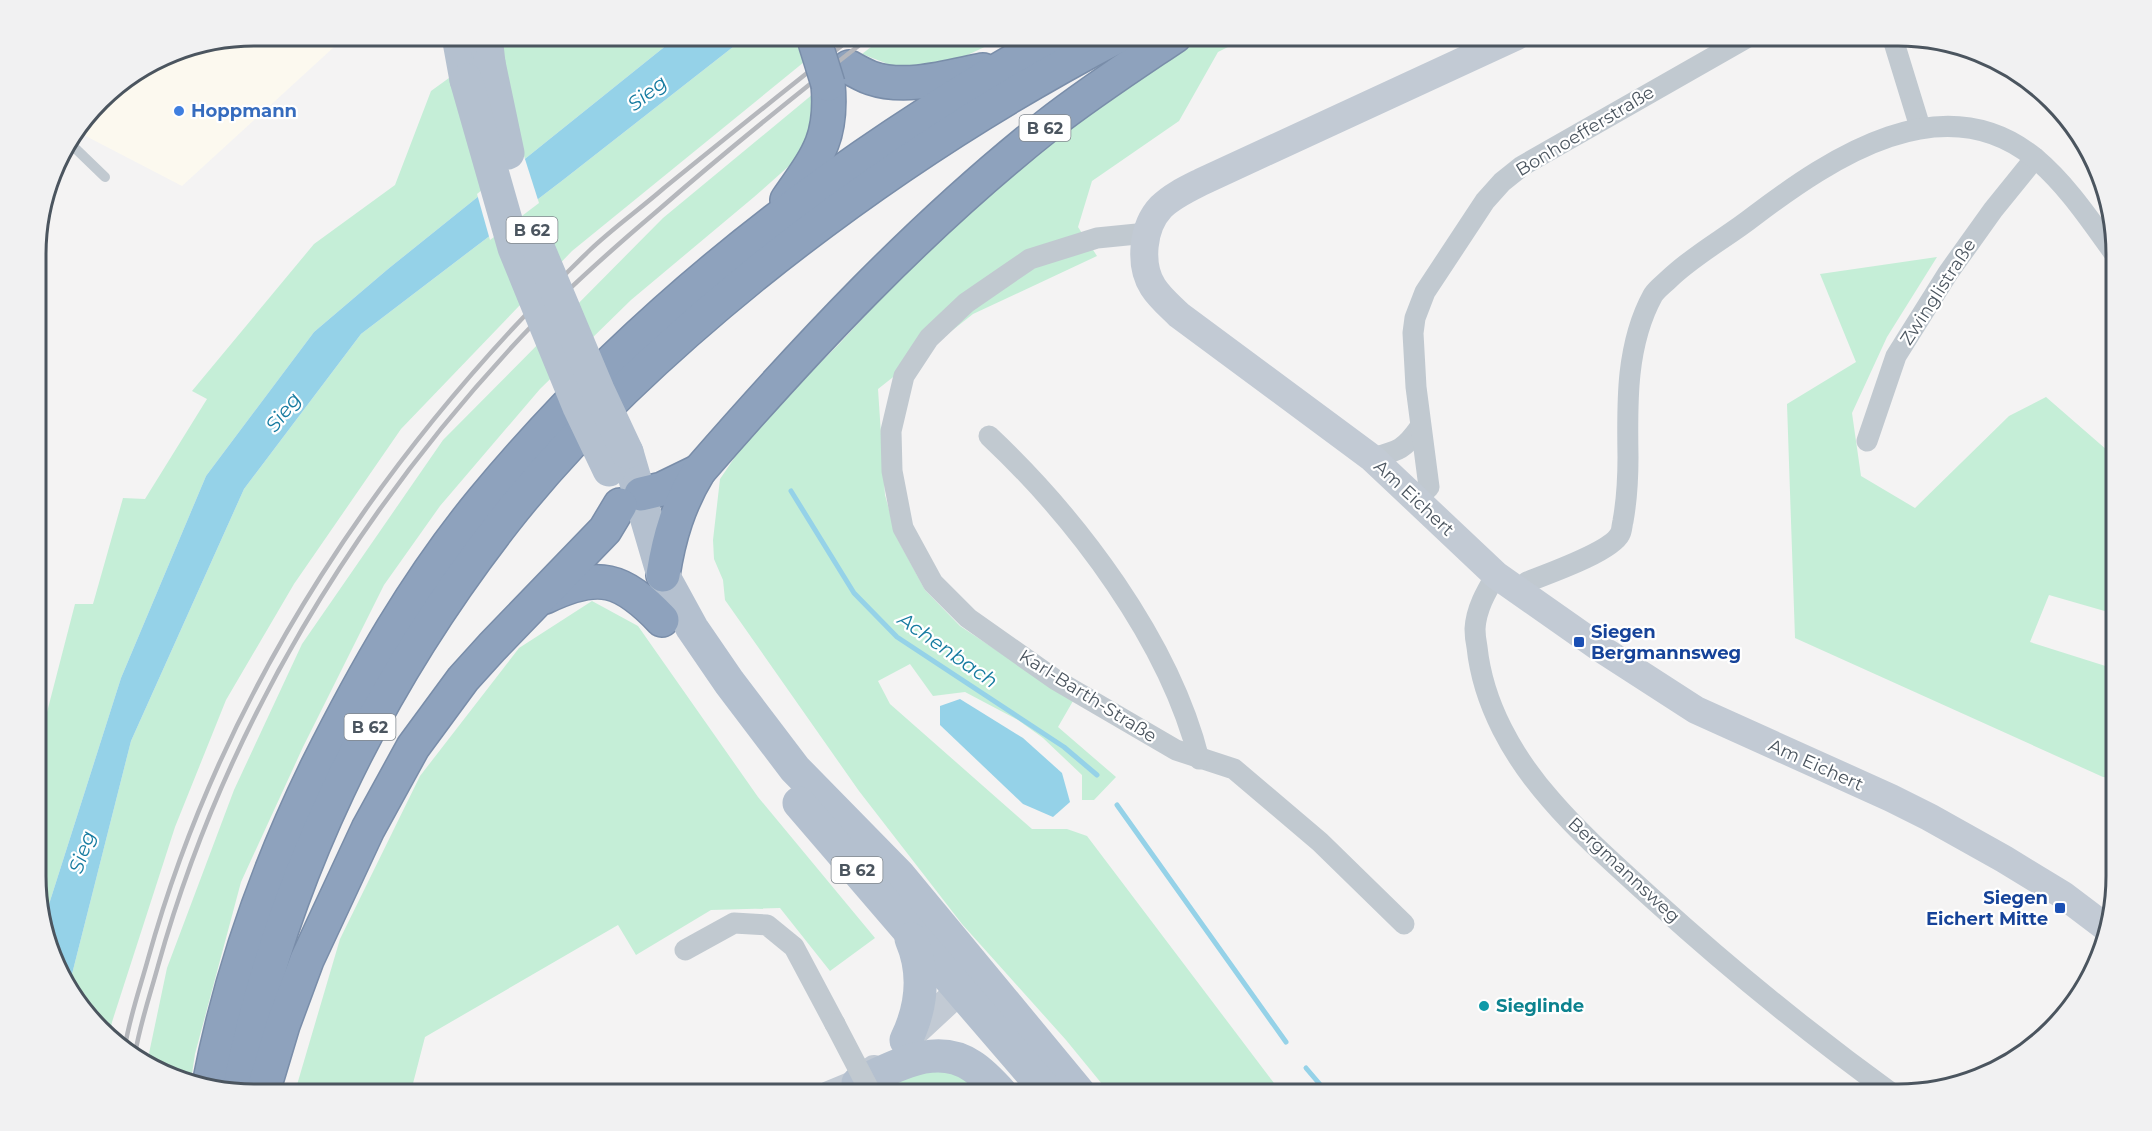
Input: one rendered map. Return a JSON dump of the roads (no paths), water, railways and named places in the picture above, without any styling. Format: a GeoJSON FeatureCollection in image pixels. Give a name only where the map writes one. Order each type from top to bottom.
{"type":"FeatureCollection","features":[{"type":"Feature","properties":{"kind":"highway","name":"B 62"},"geometry":{"type":"LineString","coordinates":[[241,1084],[255,1020],[298,883],[355,755],[421,638],[507,517],[599,414],[712,309],[789,247],[839,209],[933,145],[1099,46]]}},
{"type":"Feature","properties":{"kind":"highway","name":"B 62"},"geometry":{"type":"LineString","coordinates":[[663,574],[675,520],[685,494],[699,471],[809,348],[925,232],[990,173],[1049,125],[1160,46]]}},
{"type":"Feature","properties":{"kind":"highway","name":"B 62"},"geometry":{"type":"LineString","coordinates":[[770,226],[818,156],[838,76],[818,47]]}},
{"type":"Feature","properties":{"kind":"highway","name":"B 62"},"geometry":{"type":"LineString","coordinates":[[210,1079],[244,950],[298,806],[333,734],[394,625],[482,501],[565,409],[646,328],[770,226],[828,181],[894,136],[1005,65],[1039,47]]}},
{"type":"Feature","properties":{"kind":"highway","name":"B 62"},"geometry":{"type":"LineString","coordinates":[[838,76],[912,82],[1005,65]]}},
{"type":"Feature","properties":{"kind":"highway","name":"B 62"},"geometry":{"type":"LineString","coordinates":[[265,1084],[283,1025],[307,960],[368,830],[413,747],[463,679],[605,530],[630,499],[662,489],[699,471]]}},
{"type":"Feature","properties":{"kind":"highway","name":"B 62"},"geometry":{"type":"LineString","coordinates":[[538,600],[581,583],[613,584],[627,589],[642,599],[662,620]]}},
{"type":"Feature","properties":{"kind":"main road","name":"B 62"},"geometry":{"type":"LineString","coordinates":[[468,47],[480,60],[514,248],[579,407],[618,461],[630,499],[663,574],[692,628],[729,682],[795,769],[899,875],[1028,1070],[1040,1084]]}},
{"type":"Feature","properties":{"kind":"main road","name":"B 62"},"geometry":{"type":"LineString","coordinates":[[630,499],[641,574],[662,620],[755,753],[904,924],[970,982],[1070,1084]]}},
{"type":"Feature","properties":{"kind":"main road"},"geometry":{"type":"LineString","coordinates":[[904,924],[919,962],[922,982],[918,1012],[906,1040],[959,1038],[976,1043],[1028,1070]]}},
{"type":"Feature","properties":{"kind":"main road"},"geometry":{"type":"LineString","coordinates":[[867,1084],[917,1058],[935,1055],[954,1058],[972,1066],[991,1084]]}},
{"type":"Feature","properties":{"kind":"street","name":"Am Eichert"},"geometry":{"type":"LineString","coordinates":[[1495,46],[1201,182],[1176,196],[1161,207],[1152,219],[1147,233],[1146,270],[1152,286],[1179,315],[1372,458],[1496,575],[1600,648],[1696,710],[1929,817],[2063,895],[2100,923]]}},
{"type":"Feature","properties":{"kind":"street","name":"Bonhoefferstraße"},"geometry":{"type":"LineString","coordinates":[[1416,500],[1428,488],[1420,427],[1414,344],[1415,318],[1425,292],[1485,201],[1502,182],[1522,166],[1732,46]]}},
{"type":"Feature","properties":{"kind":"street"},"geometry":{"type":"LineString","coordinates":[[1895,46],[1920,127]]}},
{"type":"Feature","properties":{"kind":"street"},"geometry":{"type":"LineString","coordinates":[[1518,592],[1527,582],[1606,548],[1620,534],[1628,494],[1627,394],[1636,338],[1654,294],[1688,261],[1824,167],[1870,144],[1920,127],[1951,125],[1995,134],[2035,158],[2064,185],[2105,242]]}},
{"type":"Feature","properties":{"kind":"street","name":"Zwinglistraße"},"geometry":{"type":"LineString","coordinates":[[1867,441],[1896,356],[1954,264],[1992,210],[2035,158]]}},
{"type":"Feature","properties":{"kind":"street","name":"Karl-Barth-Straße"},"geometry":{"type":"LineString","coordinates":[[1147,233],[1097,238],[1030,259],[966,303],[929,338],[904,376],[891,431],[892,471],[903,528],[933,583],[968,618],[1056,680],[1176,750],[1234,769],[1320,842],[1404,924]]}},
{"type":"Feature","properties":{"kind":"street"},"geometry":{"type":"LineString","coordinates":[[1372,458],[1395,452],[1408,444],[1420,427]]}},
{"type":"Feature","properties":{"kind":"street"},"geometry":{"type":"LineString","coordinates":[[989,436],[1022,467],[1090,548],[1147,631],[1192,729],[1199,759]]}},
{"type":"Feature","properties":{"kind":"street","name":"Bergmannsweg"},"geometry":{"type":"LineString","coordinates":[[1496,575],[1481,600],[1475,629],[1479,670],[1492,710],[1519,757],[1550,799],[1608,858],[1717,957],[1879,1084]]}},
{"type":"Feature","properties":{"kind":"street"},"geometry":{"type":"LineString","coordinates":[[685,950],[734,923],[767,925],[794,947],[835,1024],[851,1084]]}},
{"type":"Feature","properties":{"kind":"street"},"geometry":{"type":"LineString","coordinates":[[860,1084],[970,982]]}},
{"type":"Feature","properties":{"kind":"lane"},"geometry":{"type":"LineString","coordinates":[[75,149],[105,177]]}},
{"type":"Feature","properties":{"kind":"water","name":"Sieg"},"geometry":{"type":"Polygon","coordinates":[[[665,47],[733,47],[361,334],[244,489],[131,741],[72,976],[62,956],[48,906],[121,678],[206,476],[314,332],[388,269],[665,47]]]}},
{"type":"Feature","properties":{"kind":"water"},"geometry":{"type":"Polygon","coordinates":[[[960,699],[1023,738],[1062,773],[1070,802],[1053,817],[1023,804],[940,725],[940,706],[960,699]]]}},
{"type":"Feature","properties":{"kind":"waterway","name":"Achenbach"},"geometry":{"type":"LineString","coordinates":[[791,491],[854,593],[897,637],[1064,747],[1097,775]]}},
{"type":"Feature","properties":{"kind":"waterway","name":"Achenbach"},"geometry":{"type":"LineString","coordinates":[[1117,805],[1286,1042]]}},
{"type":"Feature","properties":{"kind":"waterway","name":"Achenbach"},"geometry":{"type":"LineString","coordinates":[[1306,1068],[1320,1084]]}},
{"type":"Feature","properties":{"kind":"railway"},"geometry":{"type":"LineString","coordinates":[[126,1040],[132,1013],[180,858],[221,760],[268,666],[321,575],[381,488],[446,405],[516,325],[590,250],[841,47]]}},
{"type":"Feature","properties":{"kind":"railway"},"geometry":{"type":"LineString","coordinates":[[136,1048],[158,966],[186,878],[219,793],[258,709],[302,629],[351,551],[404,476],[462,404],[523,335],[571,287],[709,167],[858,47]]}},
{"type":"Feature","properties":{"kind":"place","name":"Hoppmann"},"geometry":{"type":"Point","coordinates":[179,111]}},
{"type":"Feature","properties":{"kind":"place","name":"Siegen Bergmannsweg"},"geometry":{"type":"Point","coordinates":[1579,642]}},
{"type":"Feature","properties":{"kind":"place","name":"Siegen Eichert Mitte"},"geometry":{"type":"Point","coordinates":[2060,908]}},
{"type":"Feature","properties":{"kind":"place","name":"Sieglinde"},"geometry":{"type":"Point","coordinates":[1484,1006]}}]}
